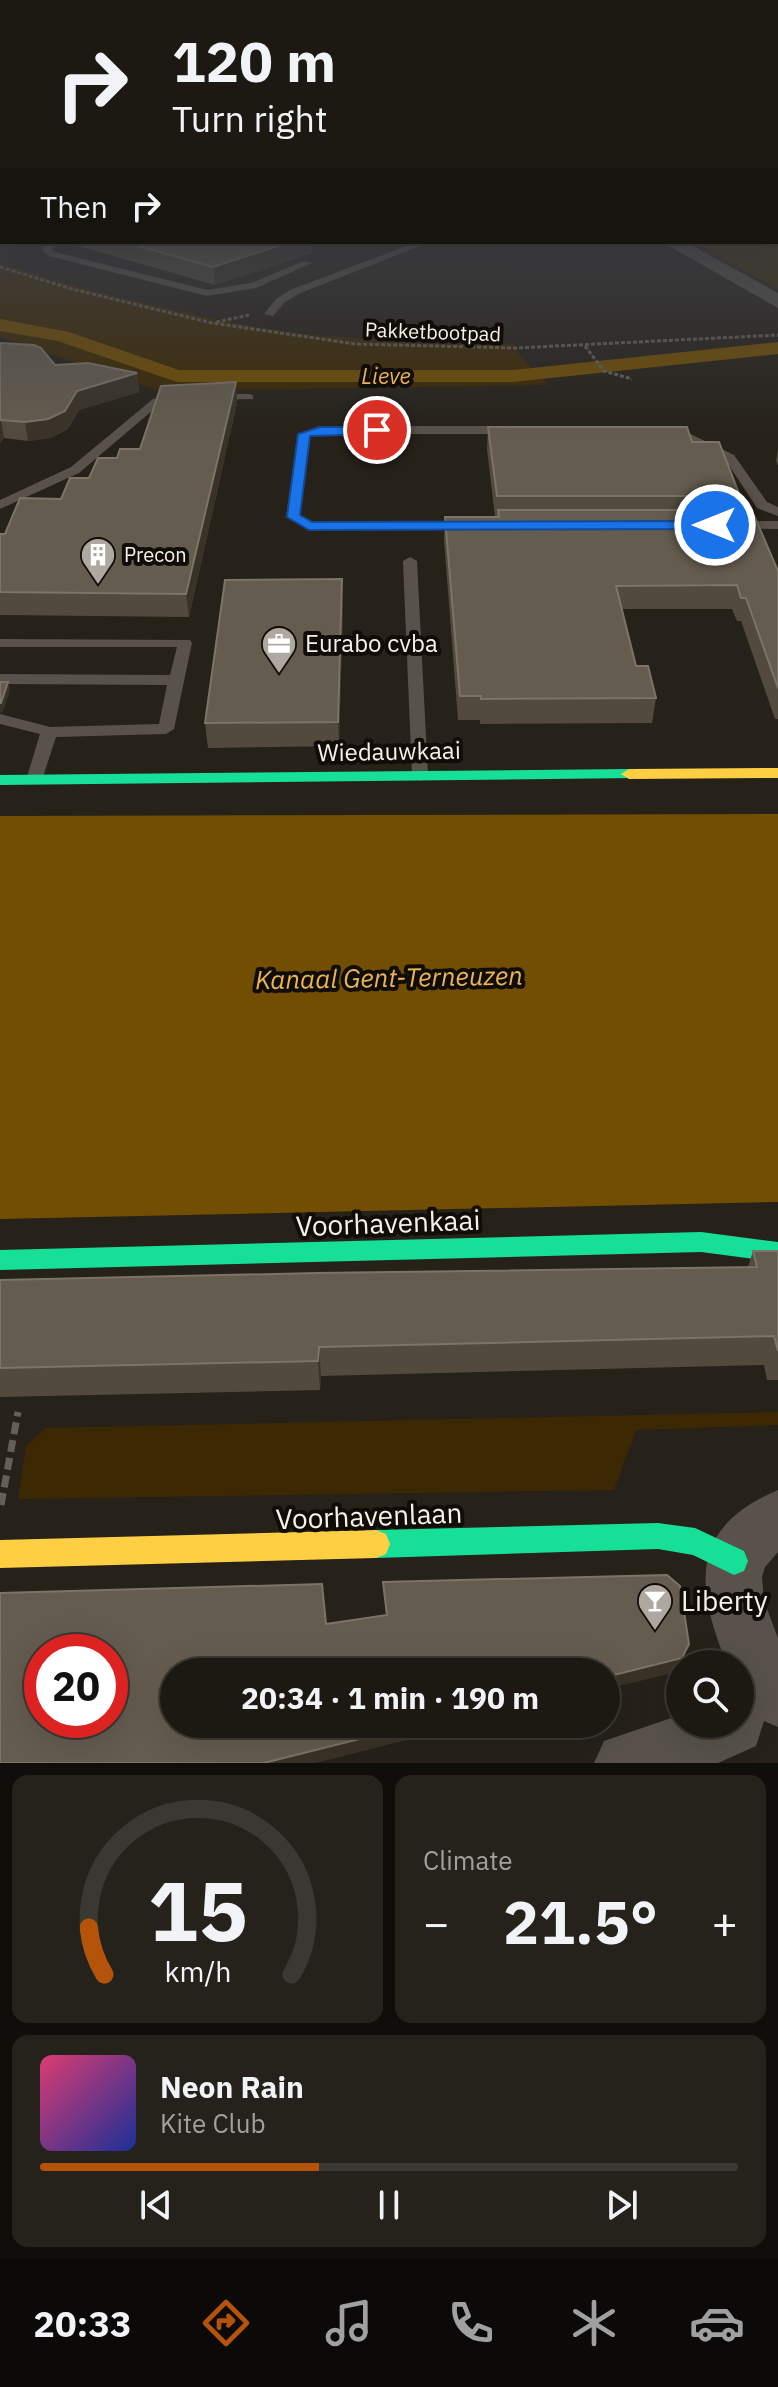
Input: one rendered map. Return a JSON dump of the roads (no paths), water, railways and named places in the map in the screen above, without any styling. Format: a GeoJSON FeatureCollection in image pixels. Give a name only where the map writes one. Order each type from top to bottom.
{"type":"FeatureCollection","features":[{"type":"Feature","properties":{"kind":"street"},"geometry":{"type":"LineString","coordinates":[[729,274],[778,302]]}},
{"type":"Feature","properties":{"kind":"street","name":"Wiedauwkaai"},"geometry":{"type":"LineString","coordinates":[[0,780],[778,773]]}},
{"type":"Feature","properties":{"kind":"street","name":"Voorhavenkaai"},"geometry":{"type":"LineString","coordinates":[[0,1260],[701,1242],[778,1252]]}},
{"type":"Feature","properties":{"kind":"street"},"geometry":{"type":"LineString","coordinates":[[754,1713],[778,1698],[751,1653],[737,1613],[733,1600],[734,1561],[751,1536],[778,1518]]}},
{"type":"Feature","properties":{"kind":"street","name":"Voorhavenlaan"},"geometry":{"type":"LineString","coordinates":[[0,1554],[658,1536],[695,1542],[734,1561]]}},
{"type":"Feature","properties":{"kind":"street"},"geometry":{"type":"LineString","coordinates":[[626,1763],[702,1738]]}},
{"type":"Feature","properties":{"kind":"lane"},"geometry":{"type":"LineString","coordinates":[[133,274],[207,293],[253,286],[281,274]]}},
{"type":"Feature","properties":{"kind":"lane"},"geometry":{"type":"LineString","coordinates":[[269,314],[280,301],[294,292],[340,274]]}},
{"type":"Feature","properties":{"kind":"lane"},"geometry":{"type":"LineString","coordinates":[[266,281],[294,292]]}},
{"type":"Feature","properties":{"kind":"lane"},"geometry":{"type":"LineString","coordinates":[[202,398],[249,397]]}},
{"type":"Feature","properties":{"kind":"lane"},"geometry":{"type":"LineString","coordinates":[[0,505],[75,470],[157,401],[186,398]]}},
{"type":"Feature","properties":{"kind":"lane"},"geometry":{"type":"LineString","coordinates":[[481,526],[309,526],[293,517],[304,434],[320,430],[518,430]]}},
{"type":"Feature","properties":{"kind":"lane"},"geometry":{"type":"LineString","coordinates":[[656,430],[672,430],[730,458],[762,505],[778,512]]}},
{"type":"Feature","properties":{"kind":"lane"},"geometry":{"type":"LineString","coordinates":[[715,525],[778,525]]}},
{"type":"Feature","properties":{"kind":"lane"},"geometry":{"type":"LineString","coordinates":[[410,561],[420,776]]}},
{"type":"Feature","properties":{"kind":"lane"},"geometry":{"type":"LineString","coordinates":[[0,643],[185,643],[166,729],[49,732],[0,719]]}},
{"type":"Feature","properties":{"kind":"lane"},"geometry":{"type":"LineString","coordinates":[[0,679],[176,680]]}},
{"type":"Feature","properties":{"kind":"lane"},"geometry":{"type":"LineString","coordinates":[[34,780],[49,732]]}},
{"type":"Feature","properties":{"kind":"water","name":"Kanaal Gent-Terneuzen"},"geometry":{"type":"Polygon","coordinates":[[[778,814],[778,1202],[0,1219],[0,816],[778,814]]]}},
{"type":"Feature","properties":{"kind":"waterway","name":"Lieve"},"geometry":{"type":"LineString","coordinates":[[0,325],[62,336],[177,376],[513,376],[778,348]]}},
{"type":"Feature","properties":{"kind":"place","name":"Precon"},"geometry":{"type":"Point","coordinates":[98,586]}},
{"type":"Feature","properties":{"kind":"place","name":"Eurabo cvba"},"geometry":{"type":"Point","coordinates":[279,675]}},
{"type":"Feature","properties":{"kind":"place","name":"Liberty"},"geometry":{"type":"Point","coordinates":[655,1632]}}]}
